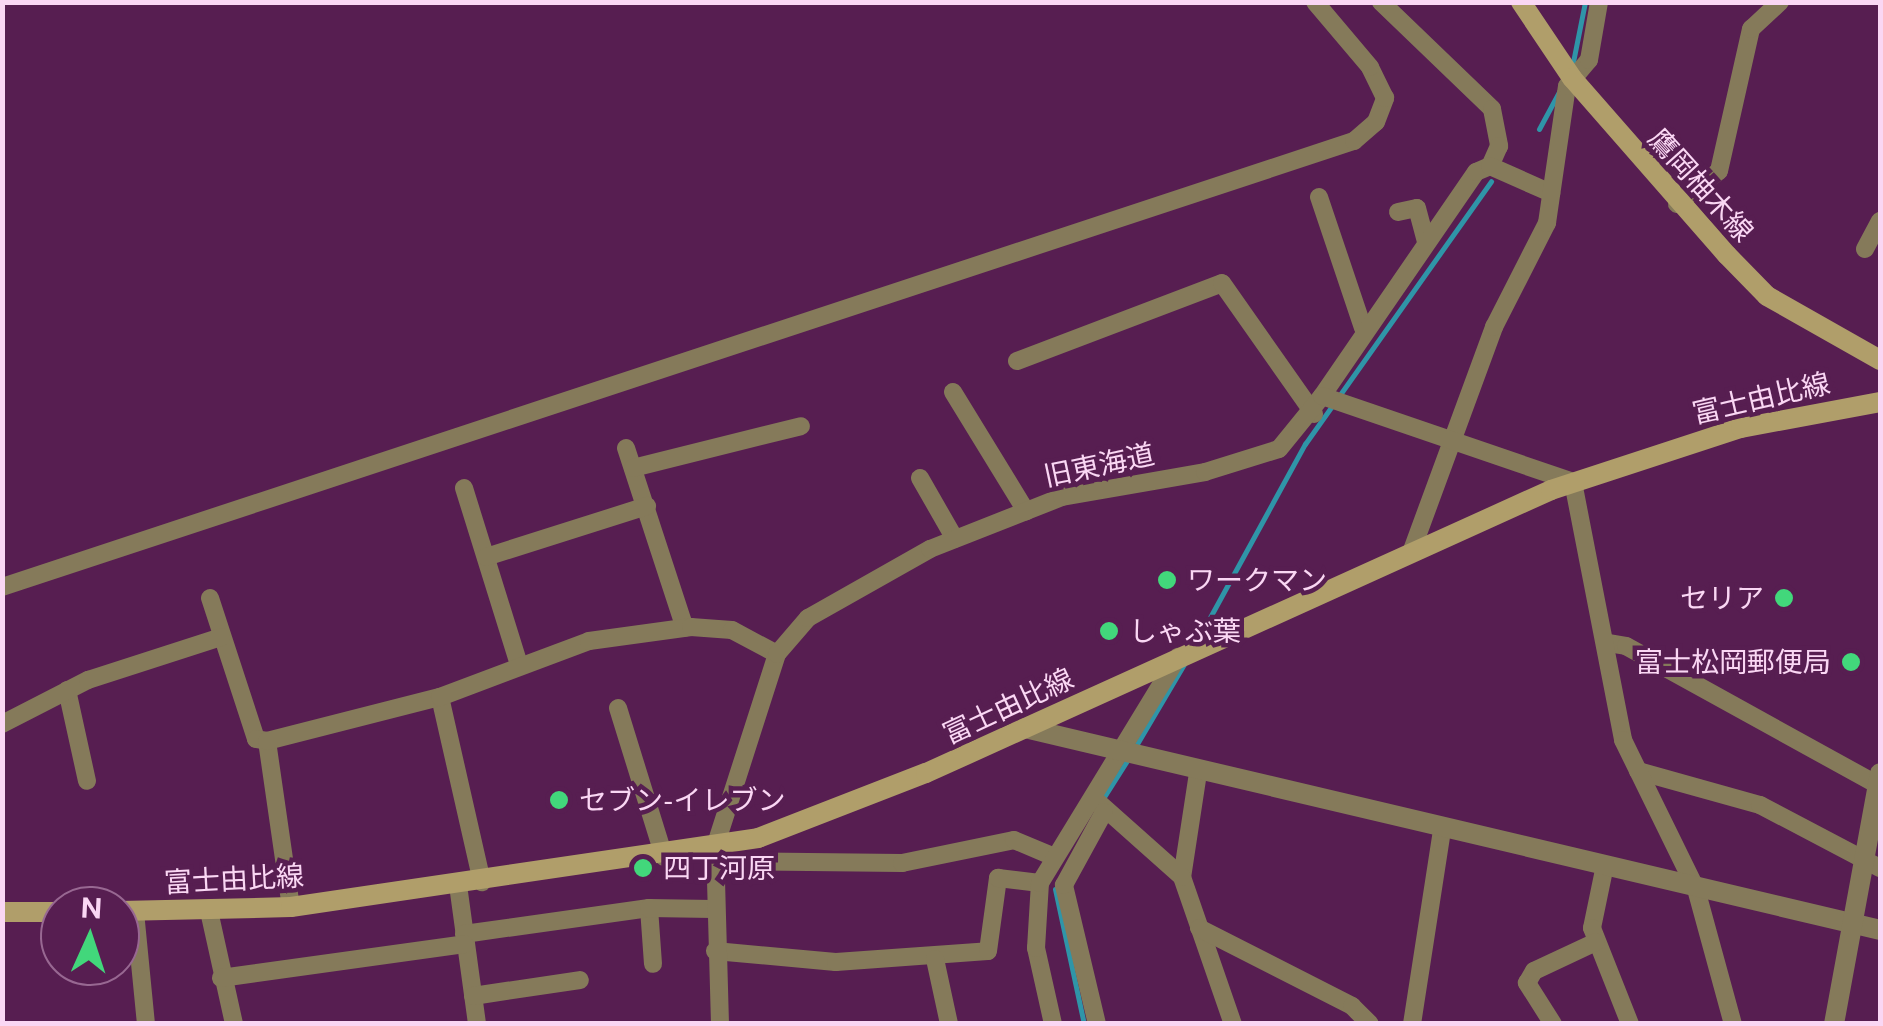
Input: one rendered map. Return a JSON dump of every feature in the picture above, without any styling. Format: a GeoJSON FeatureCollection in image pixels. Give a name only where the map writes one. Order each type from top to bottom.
{"type":"FeatureCollection","features":[{"type":"Feature","properties":{"kind":"main road","name":"鷹岡柚木線"},"geometry":{"type":"LineString","coordinates":[[1521,2],[1572,78],[1677,204],[1767,296],[1880,360]]}},
{"type":"Feature","properties":{"kind":"main road","name":"富士由比線"},"geometry":{"type":"LineString","coordinates":[[140,912],[292,906],[664,857],[715,854],[807,822],[1024,728],[1412,550],[1573,482],[1741,428],[1880,402]]}},
{"type":"Feature","properties":{"kind":"main road"},"geometry":{"type":"LineString","coordinates":[[2,912],[40,912]]}},
{"type":"Feature","properties":{"kind":"street"},"geometry":{"type":"LineString","coordinates":[[2,586],[1354,141],[1376,122],[1385,98],[1370,67],[1314,2]]}},
{"type":"Feature","properties":{"kind":"street"},"geometry":{"type":"LineString","coordinates":[[1381,2],[1492,109],[1500,146],[1490,166],[1551,193]]}},
{"type":"Feature","properties":{"kind":"street"},"geometry":{"type":"LineString","coordinates":[[1412,550],[1451,438],[1547,223],[1572,78],[1589,60],[1598,2]]}},
{"type":"Feature","properties":{"kind":"street"},"geometry":{"type":"LineString","coordinates":[[1677,204],[1719,171],[1751,29],[1780,2]]}},
{"type":"Feature","properties":{"kind":"street","name":"旧東海道"},"geometry":{"type":"LineString","coordinates":[[720,1024],[715,854],[777,654],[808,618],[955,540],[1026,511],[1279,449],[1314,414],[1363,328],[1476,172],[1490,166]]}},
{"type":"Feature","properties":{"kind":"street"},"geometry":{"type":"LineString","coordinates":[[1319,197],[1363,328]]}},
{"type":"Feature","properties":{"kind":"street"},"geometry":{"type":"LineString","coordinates":[[1398,212],[1417,208],[1426,242]]}},
{"type":"Feature","properties":{"kind":"street"},"geometry":{"type":"LineString","coordinates":[[1865,249],[1880,221]]}},
{"type":"Feature","properties":{"kind":"street"},"geometry":{"type":"LineString","coordinates":[[1018,361],[1222,283],[1314,414]]}},
{"type":"Feature","properties":{"kind":"street"},"geometry":{"type":"LineString","coordinates":[[953,392],[1026,511]]}},
{"type":"Feature","properties":{"kind":"street"},"geometry":{"type":"LineString","coordinates":[[1322,396],[1573,482],[1608,643],[1623,740],[1696,889],[1733,1024]]}},
{"type":"Feature","properties":{"kind":"street"},"geometry":{"type":"LineString","coordinates":[[633,468],[802,426]]}},
{"type":"Feature","properties":{"kind":"street"},"geometry":{"type":"LineString","coordinates":[[626,448],[685,628]]}},
{"type":"Feature","properties":{"kind":"street"},"geometry":{"type":"LineString","coordinates":[[920,478],[955,540]]}},
{"type":"Feature","properties":{"kind":"street"},"geometry":{"type":"LineString","coordinates":[[464,488],[519,665]]}},
{"type":"Feature","properties":{"kind":"street"},"geometry":{"type":"LineString","coordinates":[[486,557],[646,506]]}},
{"type":"Feature","properties":{"kind":"street"},"geometry":{"type":"LineString","coordinates":[[210,598],[256,739],[267,741],[440,697],[590,640],[685,628],[732,630],[777,654]]}},
{"type":"Feature","properties":{"kind":"street"},"geometry":{"type":"LineString","coordinates":[[2,724],[67,690],[221,637]]}},
{"type":"Feature","properties":{"kind":"street"},"geometry":{"type":"LineString","coordinates":[[1608,643],[1879,779],[1872,863],[1852,923],[1834,1024]]}},
{"type":"Feature","properties":{"kind":"street"},"geometry":{"type":"LineString","coordinates":[[1053,1024],[1036,948],[1040,883],[1052,856],[1178,657]]}},
{"type":"Feature","properties":{"kind":"street"},"geometry":{"type":"LineString","coordinates":[[67,690],[87,780]]}},
{"type":"Feature","properties":{"kind":"street"},"geometry":{"type":"LineString","coordinates":[[440,697],[482,882]]}},
{"type":"Feature","properties":{"kind":"street"},"geometry":{"type":"LineString","coordinates":[[618,708],[664,857]]}},
{"type":"Feature","properties":{"kind":"street"},"geometry":{"type":"LineString","coordinates":[[1024,728],[1146,762],[1604,870],[1880,930]]}},
{"type":"Feature","properties":{"kind":"street"},"geometry":{"type":"LineString","coordinates":[[267,741],[292,906]]}},
{"type":"Feature","properties":{"kind":"street"},"geometry":{"type":"LineString","coordinates":[[1638,771],[1760,806],[1872,863]]}},
{"type":"Feature","properties":{"kind":"street"},"geometry":{"type":"LineString","coordinates":[[1198,774],[1182,877],[1232,1024]]}},
{"type":"Feature","properties":{"kind":"street"},"geometry":{"type":"LineString","coordinates":[[1094,794],[1104,812],[1182,877]]}},
{"type":"Feature","properties":{"kind":"street"},"geometry":{"type":"LineString","coordinates":[[1098,1024],[1064,885],[1104,812]]}},
{"type":"Feature","properties":{"kind":"street"},"geometry":{"type":"LineString","coordinates":[[1412,1024],[1442,831]]}},
{"type":"Feature","properties":{"kind":"street"},"geometry":{"type":"LineString","coordinates":[[715,854],[902,864],[1014,840],[1052,856]]}},
{"type":"Feature","properties":{"kind":"street"},"geometry":{"type":"LineString","coordinates":[[1604,870],[1596,942],[1630,1024]]}},
{"type":"Feature","properties":{"kind":"street"},"geometry":{"type":"LineString","coordinates":[[716,951],[836,962],[935,959],[988,951],[998,878],[1040,883]]}},
{"type":"Feature","properties":{"kind":"street"},"geometry":{"type":"LineString","coordinates":[[458,885],[477,1024]]}},
{"type":"Feature","properties":{"kind":"street"},"geometry":{"type":"LineString","coordinates":[[648,908],[654,964]]}},
{"type":"Feature","properties":{"kind":"street"},"geometry":{"type":"LineString","coordinates":[[221,978],[648,908],[714,909]]}},
{"type":"Feature","properties":{"kind":"street"},"geometry":{"type":"LineString","coordinates":[[209,911],[234,1024]]}},
{"type":"Feature","properties":{"kind":"street"},"geometry":{"type":"LineString","coordinates":[[1198,928],[1352,1006],[1370,1024]]}},
{"type":"Feature","properties":{"kind":"street"},"geometry":{"type":"LineString","coordinates":[[1553,1024],[1527,984],[1534,972],[1596,942]]}},
{"type":"Feature","properties":{"kind":"street"},"geometry":{"type":"LineString","coordinates":[[935,959],[949,1024]]}},
{"type":"Feature","properties":{"kind":"street"},"geometry":{"type":"LineString","coordinates":[[474,996],[580,980]]}},
{"type":"Feature","properties":{"kind":"street"},"geometry":{"type":"LineString","coordinates":[[140,986],[146,1024]]}},
{"type":"Feature","properties":{"kind":"street"},"geometry":{"type":"LineString","coordinates":[[1340,1024],[1352,1006]]}},
{"type":"Feature","properties":{"kind":"waterway"},"geometry":{"type":"LineString","coordinates":[[1572,67],[1585,2]]}},
{"type":"Feature","properties":{"kind":"waterway"},"geometry":{"type":"LineString","coordinates":[[1539,129],[1560,90]]}},
{"type":"Feature","properties":{"kind":"waterway"},"geometry":{"type":"LineString","coordinates":[[1197,641],[1305,444],[1491,181]]}},
{"type":"Feature","properties":{"kind":"waterway"},"geometry":{"type":"LineString","coordinates":[[1134,749],[1184,664]]}},
{"type":"Feature","properties":{"kind":"waterway"},"geometry":{"type":"LineString","coordinates":[[1104,797],[1128,759]]}},
{"type":"Feature","properties":{"kind":"waterway"},"geometry":{"type":"LineString","coordinates":[[1055,889],[1084,1024]]}},
{"type":"Feature","properties":{"kind":"place","name":"ワークマン"},"geometry":{"type":"Point","coordinates":[1167,580]}},
{"type":"Feature","properties":{"kind":"place","name":"セリア"},"geometry":{"type":"Point","coordinates":[1784,598]}},
{"type":"Feature","properties":{"kind":"place","name":"しゃぶ葉"},"geometry":{"type":"Point","coordinates":[1109,631]}},
{"type":"Feature","properties":{"kind":"place","name":"富士松岡郵便局"},"geometry":{"type":"Point","coordinates":[1851,662]}},
{"type":"Feature","properties":{"kind":"place","name":"セブン-イレブン"},"geometry":{"type":"Point","coordinates":[559,800]}},
{"type":"Feature","properties":{"kind":"place","name":"四丁河原"},"geometry":{"type":"Point","coordinates":[643,868]}}]}
